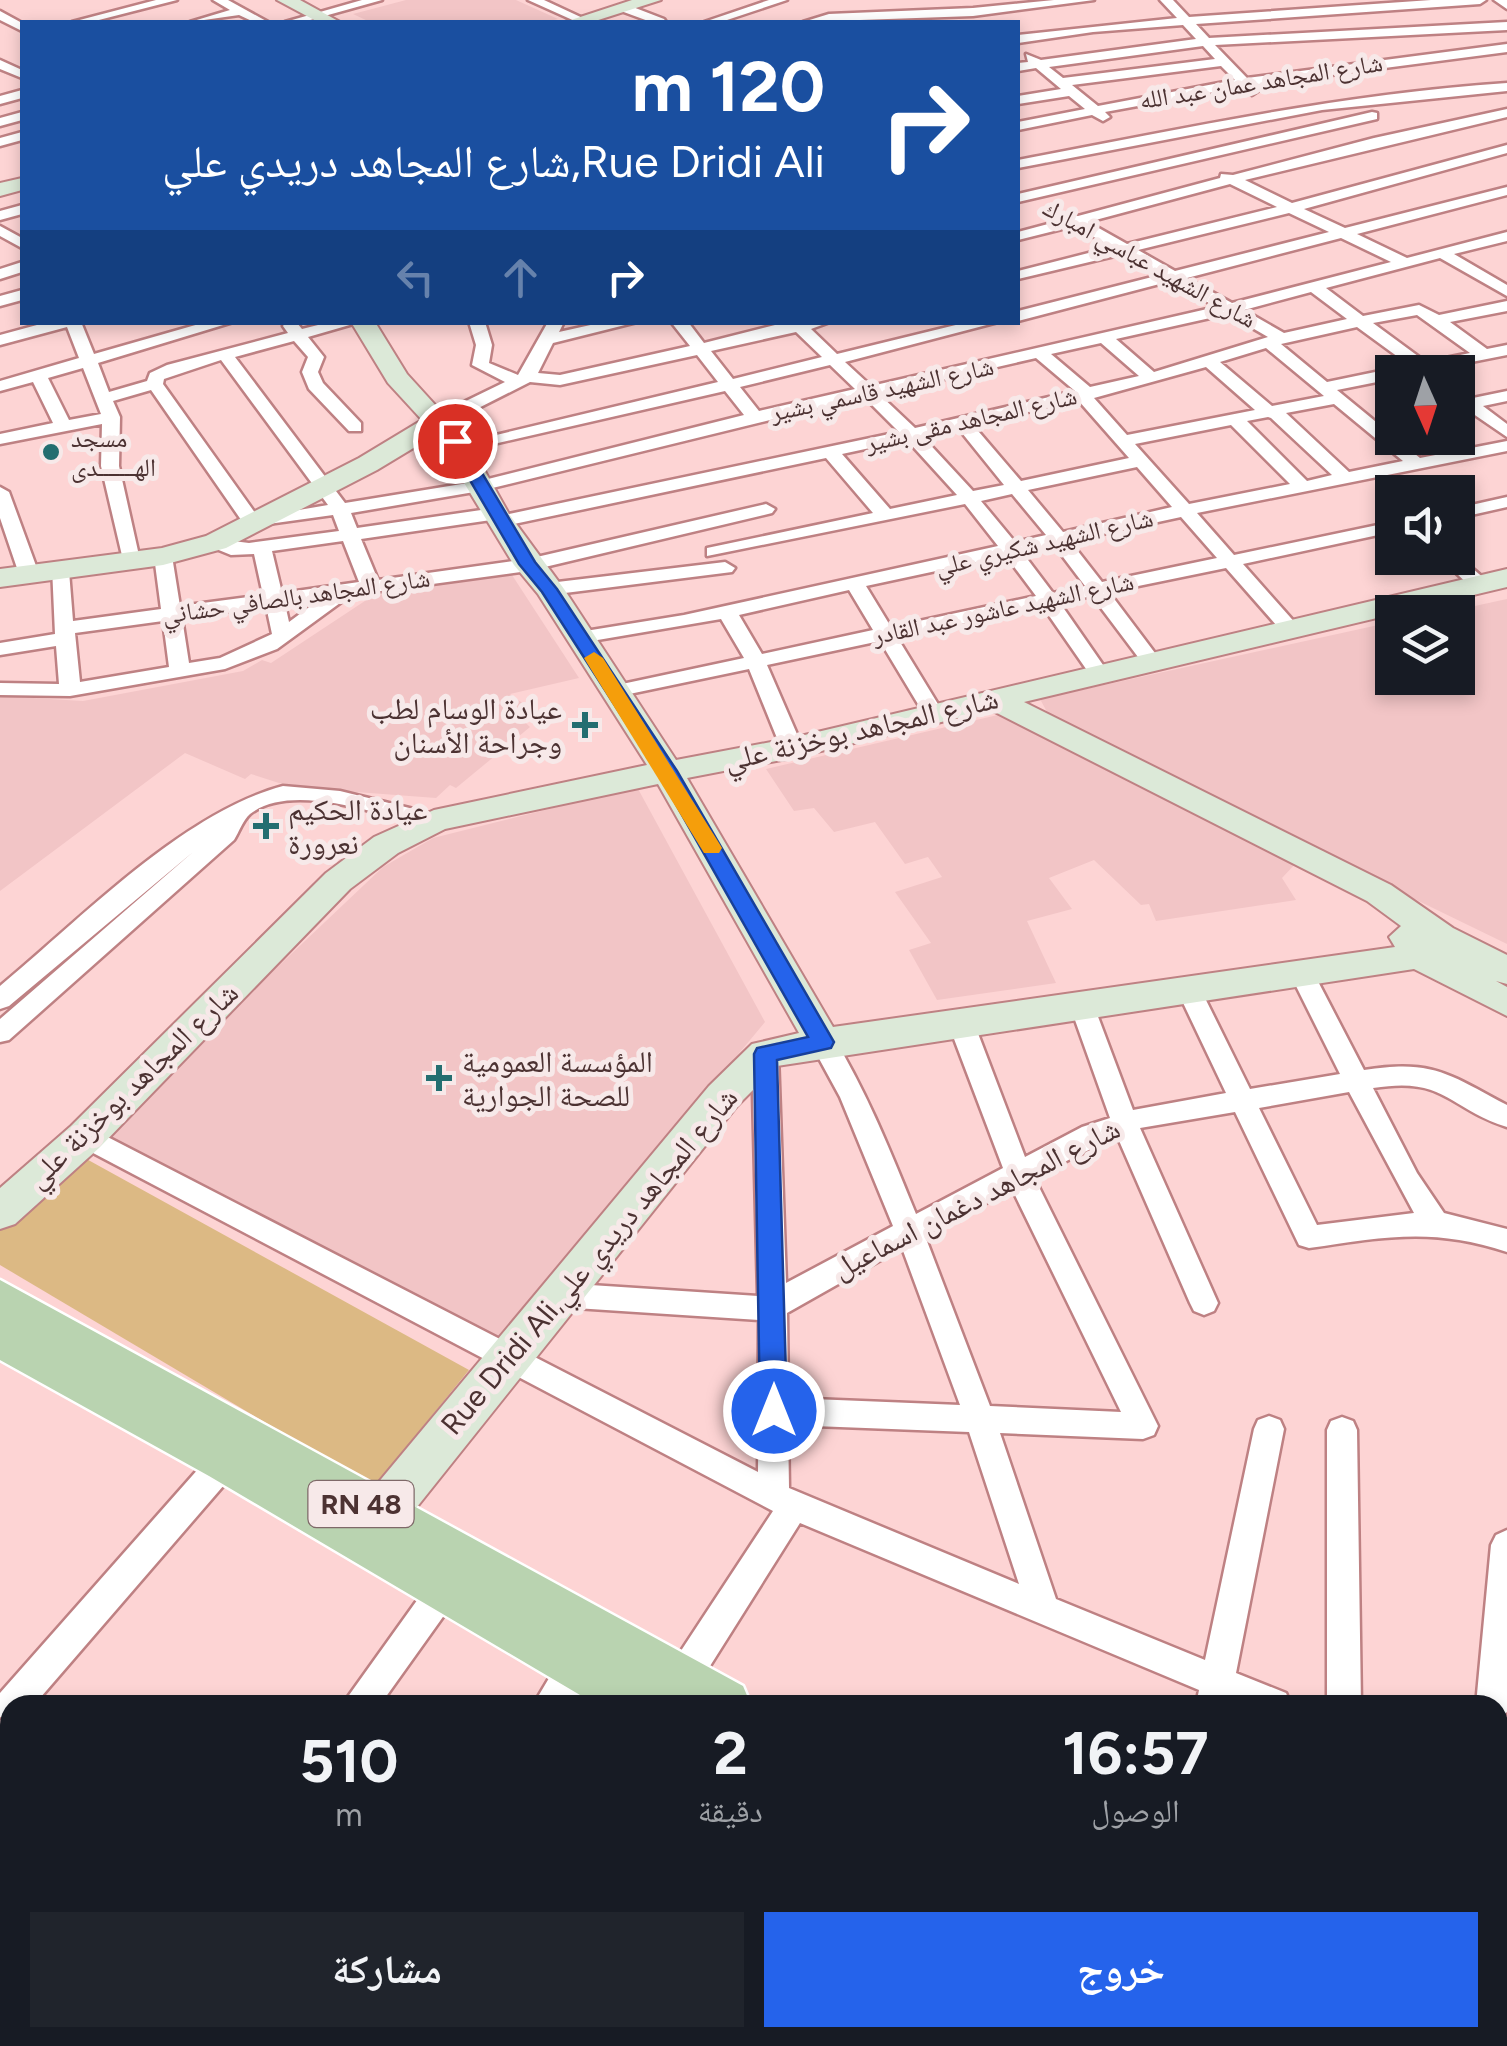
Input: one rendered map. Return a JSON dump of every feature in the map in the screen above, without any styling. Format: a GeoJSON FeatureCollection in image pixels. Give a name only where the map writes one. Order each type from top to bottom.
{"type":"FeatureCollection","features":[{"type":"Feature","properties":{"kind":"main road","name":"RN 48"},"geometry":{"type":"LineString","coordinates":[[0,1300],[370,1528],[664,1693]]}},
{"type":"Feature","properties":{"kind":"main road","name":"RN 48"},"geometry":{"type":"LineString","coordinates":[[0,1336],[226,1460],[370,1528],[563,1685],[664,1693]]}},
{"type":"Feature","properties":{"kind":"street"},"geometry":{"type":"LineString","coordinates":[[86,0],[123,20]]}},
{"type":"Feature","properties":{"kind":"street"},"geometry":{"type":"LineString","coordinates":[[86,20],[139,3],[171,0]]}},
{"type":"Feature","properties":{"kind":"street"},"geometry":{"type":"LineString","coordinates":[[218,0],[258,20]]}},
{"type":"Feature","properties":{"kind":"street"},"geometry":{"type":"LineString","coordinates":[[269,0],[312,20],[376,0]]}},
{"type":"Feature","properties":{"kind":"street"},"geometry":{"type":"LineString","coordinates":[[286,0],[312,20]]}},
{"type":"Feature","properties":{"kind":"street"},"geometry":{"type":"LineString","coordinates":[[534,0],[576,20],[652,0]]}},
{"type":"Feature","properties":{"kind":"street"},"geometry":{"type":"LineString","coordinates":[[717,20],[782,0]]}},
{"type":"Feature","properties":{"kind":"street"},"geometry":{"type":"LineString","coordinates":[[845,0],[869,19],[1088,0]]}},
{"type":"Feature","properties":{"kind":"street"},"geometry":{"type":"LineString","coordinates":[[964,0],[982,20]]}},
{"type":"Feature","properties":{"kind":"street"},"geometry":{"type":"LineString","coordinates":[[1166,0],[1242,82],[1336,152]]}},
{"type":"Feature","properties":{"kind":"street"},"geometry":{"type":"LineString","coordinates":[[1325,0],[1388,60],[1427,91],[1473,118]]}},
{"type":"Feature","properties":{"kind":"street"},"geometry":{"type":"LineString","coordinates":[[1020,39],[1093,28],[1480,0]]}},
{"type":"Feature","properties":{"kind":"street"},"geometry":{"type":"LineString","coordinates":[[1500,0],[1507,5]]}},
{"type":"Feature","properties":{"kind":"street"},"geometry":{"type":"LineString","coordinates":[[1064,1],[1137,72]]}},
{"type":"Feature","properties":{"kind":"street"},"geometry":{"type":"LineString","coordinates":[[1459,1],[1490,27]]}},
{"type":"Feature","properties":{"kind":"street"},"geometry":{"type":"LineString","coordinates":[[139,3],[158,14]]}},
{"type":"Feature","properties":{"kind":"street"},"geometry":{"type":"LineString","coordinates":[[628,4],[656,20]]}},
{"type":"Feature","properties":{"kind":"street"},"geometry":{"type":"LineString","coordinates":[[204,20],[240,11]]}},
{"type":"Feature","properties":{"kind":"street"},"geometry":{"type":"LineString","coordinates":[[1020,67],[1204,42],[1507,26]]}},
{"type":"Feature","properties":{"kind":"street","name":"شارع المجاهد عمان عبد الله"},"geometry":{"type":"LineString","coordinates":[[1020,126],[1242,82],[1388,60],[1507,48]]}},
{"type":"Feature","properties":{"kind":"street"},"geometry":{"type":"LineString","coordinates":[[1020,50],[1133,140],[1294,207],[1406,263]]}},
{"type":"Feature","properties":{"kind":"street"},"geometry":{"type":"LineString","coordinates":[[1020,99],[1137,72],[1225,65],[1344,67]]}},
{"type":"Feature","properties":{"kind":"street"},"geometry":{"type":"LineString","coordinates":[[1020,164],[1133,140],[1427,91],[1507,87]]}},
{"type":"Feature","properties":{"kind":"street"},"geometry":{"type":"LineString","coordinates":[[1021,195],[1446,102]]}},
{"type":"Feature","properties":{"kind":"street"},"geometry":{"type":"LineString","coordinates":[[1020,235],[1374,142],[1507,113]]}},
{"type":"Feature","properties":{"kind":"street"},"geometry":{"type":"LineString","coordinates":[[1449,124],[1507,149]]}},
{"type":"Feature","properties":{"kind":"street"},"geometry":{"type":"LineString","coordinates":[[1374,142],[1429,170]]}},
{"type":"Feature","properties":{"kind":"street"},"geometry":{"type":"LineString","coordinates":[[1020,144],[1102,190]]}},
{"type":"Feature","properties":{"kind":"street"},"geometry":{"type":"LineString","coordinates":[[1020,275],[1294,207],[1507,149]]}},
{"type":"Feature","properties":{"kind":"street"},"geometry":{"type":"LineString","coordinates":[[1020,316],[1507,191]]}},
{"type":"Feature","properties":{"kind":"street","name":"شارع الشهيد عباسي امبارك"},"geometry":{"type":"LineString","coordinates":[[1021,195],[1044,204]]}},
{"type":"Feature","properties":{"kind":"street"},"geometry":{"type":"LineString","coordinates":[[1118,198],[1151,215]]}},
{"type":"Feature","properties":{"kind":"street","name":"شارع الشهيد عباسي امبارك"},"geometry":{"type":"LineString","coordinates":[[1060,212],[1233,308],[1276,340],[1417,464]]}},
{"type":"Feature","properties":{"kind":"street"},"geometry":{"type":"LineString","coordinates":[[1168,225],[1185,234]]}},
{"type":"Feature","properties":{"kind":"street","name":"شارع الشهيد قاسمي بشير"},"geometry":{"type":"LineString","coordinates":[[331,498],[480,486],[756,417],[867,394],[990,340],[1042,354],[1507,236]]}},
{"type":"Feature","properties":{"kind":"street"},"geometry":{"type":"LineString","coordinates":[[1443,254],[1507,291]]}},
{"type":"Feature","properties":{"kind":"street"},"geometry":{"type":"LineString","coordinates":[[1476,272],[1507,266]]}},
{"type":"Feature","properties":{"kind":"street"},"geometry":{"type":"LineString","coordinates":[[1314,287],[1406,355]]}},
{"type":"Feature","properties":{"kind":"street"},"geometry":{"type":"LineString","coordinates":[[1437,320],[1507,306]]}},
{"type":"Feature","properties":{"kind":"street","name":"شارع المجاهد مقى بشير"},"geometry":{"type":"LineString","coordinates":[[265,530],[286,544],[498,517],[610,495],[752,490],[831,452],[1151,378],[1276,340],[1418,310],[1437,320]]}},
{"type":"Feature","properties":{"kind":"street"},"geometry":{"type":"LineString","coordinates":[[1437,320],[1484,355]]}},
{"type":"Feature","properties":{"kind":"street"},"geometry":{"type":"LineString","coordinates":[[0,340],[59,325]]}},
{"type":"Feature","properties":{"kind":"street"},"geometry":{"type":"LineString","coordinates":[[72,325],[111,417],[110,466],[131,560]]}},
{"type":"Feature","properties":{"kind":"street"},"geometry":{"type":"LineString","coordinates":[[161,325],[182,366]]}},
{"type":"Feature","properties":{"kind":"street"},"geometry":{"type":"LineString","coordinates":[[0,386],[214,325]]}},
{"type":"Feature","properties":{"kind":"street"},"geometry":{"type":"LineString","coordinates":[[105,398],[154,384],[162,373],[293,329],[327,325]]}},
{"type":"Feature","properties":{"kind":"street"},"geometry":{"type":"LineString","coordinates":[[365,325],[397,378],[439,420],[460,449],[528,564],[667,771],[842,1072],[982,1422],[1044,1611]]}},
{"type":"Feature","properties":{"kind":"street"},"geometry":{"type":"LineString","coordinates":[[478,325],[484,345],[480,364],[524,380],[560,380],[798,325],[969,497],[1048,598],[1100,674]]}},
{"type":"Feature","properties":{"kind":"street"},"geometry":{"type":"LineString","coordinates":[[0,578],[163,556],[265,530],[331,498],[368,464],[439,420],[524,380],[553,331],[598,325]]}},
{"type":"Feature","properties":{"kind":"street"},"geometry":{"type":"LineString","coordinates":[[681,325],[756,417]]}},
{"type":"Feature","properties":{"kind":"street"},"geometry":{"type":"LineString","coordinates":[[293,329],[316,358],[310,372],[315,385],[355,427]]}},
{"type":"Feature","properties":{"kind":"street"},"geometry":{"type":"LineString","coordinates":[[1106,338],[1151,378]]}},
{"type":"Feature","properties":{"kind":"street"},"geometry":{"type":"LineString","coordinates":[[368,464],[418,452],[460,449],[834,360],[990,340]]}},
{"type":"Feature","properties":{"kind":"street"},"geometry":{"type":"LineString","coordinates":[[1475,357],[1507,350]]}},
{"type":"Feature","properties":{"kind":"street"},"geometry":{"type":"LineString","coordinates":[[224,354],[331,498],[352,535],[370,585]]}},
{"type":"Feature","properties":{"kind":"street"},"geometry":{"type":"LineString","coordinates":[[1042,354],[1086,392],[1086,399],[1291,630]]}},
{"type":"Feature","properties":{"kind":"street"},"geometry":{"type":"LineString","coordinates":[[1209,361],[1268,412],[1277,414],[1345,478]]}},
{"type":"Feature","properties":{"kind":"street"},"geometry":{"type":"LineString","coordinates":[[38,375],[63,426]]}},
{"type":"Feature","properties":{"kind":"street"},"geometry":{"type":"LineString","coordinates":[[1124,441],[1268,412],[1375,379]]}},
{"type":"Feature","properties":{"kind":"street"},"geometry":{"type":"LineString","coordinates":[[154,384],[265,530],[272,598],[282,636]]}},
{"type":"Feature","properties":{"kind":"street"},"geometry":{"type":"LineString","coordinates":[[1475,400],[1507,396]]}},
{"type":"Feature","properties":{"kind":"street"},"geometry":{"type":"LineString","coordinates":[[1475,411],[1507,432]]}},
{"type":"Feature","properties":{"kind":"street"},"geometry":{"type":"LineString","coordinates":[[0,438],[111,417]]}},
{"type":"Feature","properties":{"kind":"street"},"geometry":{"type":"LineString","coordinates":[[1235,419],[1302,486]]}},
{"type":"Feature","properties":{"kind":"street"},"geometry":{"type":"LineString","coordinates":[[962,422],[1151,661]]}},
{"type":"Feature","properties":{"kind":"street","name":"شارع الشهيد شكيري علي"},"geometry":{"type":"LineString","coordinates":[[580,637],[727,612],[733,580],[855,584],[1186,510],[1507,446]]}},
{"type":"Feature","properties":{"kind":"street"},"geometry":{"type":"LineString","coordinates":[[831,452],[885,515]]}},
{"type":"Feature","properties":{"kind":"street"},"geometry":{"type":"LineString","coordinates":[[548,589],[733,580],[788,536],[1141,461]]}},
{"type":"Feature","properties":{"kind":"street"},"geometry":{"type":"LineString","coordinates":[[752,490],[788,536]]}},
{"type":"Feature","properties":{"kind":"street","name":"شارع المجاهد بالصافي حشاني"},"geometry":{"type":"LineString","coordinates":[[0,648],[172,612],[528,564],[697,525],[752,490]]}},
{"type":"Feature","properties":{"kind":"street"},"geometry":{"type":"LineString","coordinates":[[0,492],[29,574]]}},
{"type":"Feature","properties":{"kind":"street"},"geometry":{"type":"LineString","coordinates":[[1475,509],[1507,502]]}},
{"type":"Feature","properties":{"kind":"street"},"geometry":{"type":"LineString","coordinates":[[697,525],[733,580]]}},
{"type":"Feature","properties":{"kind":"street","name":"شارع الشهيد عاشور عبد القادر"},"geometry":{"type":"LineString","coordinates":[[615,691],[1375,530]]}},
{"type":"Feature","properties":{"kind":"street"},"geometry":{"type":"LineString","coordinates":[[163,556],[180,670]]}},
{"type":"Feature","properties":{"kind":"street"},"geometry":{"type":"LineString","coordinates":[[59,571],[70,690]]}},
{"type":"Feature","properties":{"kind":"street","name":"شارع المجاهد بوخزنة علي"},"geometry":{"type":"LineString","coordinates":[[0,1212],[85,1137],[338,881],[386,845],[434,821],[792,748],[1493,581]]}},
{"type":"Feature","properties":{"kind":"street"},"geometry":{"type":"LineString","coordinates":[[855,584],[934,714]]}},
{"type":"Feature","properties":{"kind":"street"},"geometry":{"type":"LineString","coordinates":[[0,689],[70,690],[246,656],[282,636],[348,588]]}},
{"type":"Feature","properties":{"kind":"street"},"geometry":{"type":"LineString","coordinates":[[727,612],[755,660],[792,748]]}},
{"type":"Feature","properties":{"kind":"street"},"geometry":{"type":"LineString","coordinates":[[995,700],[1380,892],[1430,946],[1507,1003]]}},
{"type":"Feature","properties":{"kind":"street"},"geometry":{"type":"LineString","coordinates":[[0,1033],[54,970],[226,835],[236,814],[252,802],[282,792],[434,821]]}},
{"type":"Feature","properties":{"kind":"street"},"geometry":{"type":"LineString","coordinates":[[664,1693],[784,1500],[774,1411],[766,1054],[823,1042],[1302,972],[1430,946],[1507,971]]}},
{"type":"Feature","properties":{"kind":"street"},"geometry":{"type":"LineString","coordinates":[[0,1000],[54,970]]}},
{"type":"Feature","properties":{"kind":"street"},"geometry":{"type":"LineString","coordinates":[[1302,972],[1406,1180],[1436,1224]]}},
{"type":"Feature","properties":{"kind":"street"},"geometry":{"type":"LineString","coordinates":[[1188,988],[1310,1237],[1436,1224],[1468,1226],[1507,1241]]}},
{"type":"Feature","properties":{"kind":"street"},"geometry":{"type":"LineString","coordinates":[[1082,1006],[1124,1121],[1204,1303]]}},
{"type":"Feature","properties":{"kind":"street"},"geometry":{"type":"LineString","coordinates":[[774,1411],[1143,1426],[1019,1175],[962,1023]]}},
{"type":"Feature","properties":{"kind":"street","name":"Rue Dridi Ali,شارع المجاهد دريدي علي"},"geometry":{"type":"LineString","coordinates":[[370,1528],[504,1359],[723,1096],[766,1054]]}},
{"type":"Feature","properties":{"kind":"street","name":"شارع المجاهد دغمان اسماعيل"},"geometry":{"type":"LineString","coordinates":[[773,1309],[782,1298],[908,1229],[1124,1121],[1242,1098],[1360,1082],[1399,1072],[1432,1077],[1507,1117]]}},
{"type":"Feature","properties":{"kind":"street"},"geometry":{"type":"LineString","coordinates":[[85,1137],[504,1359],[784,1500],[1044,1611],[1216,1693],[1269,1429]]}},
{"type":"Feature","properties":{"kind":"street"},"geometry":{"type":"LineString","coordinates":[[560,1295],[773,1309]]}},
{"type":"Feature","properties":{"kind":"street"},"geometry":{"type":"LineString","coordinates":[[1342,1430],[1344,1695]]}},
{"type":"Feature","properties":{"kind":"street"},"geometry":{"type":"LineString","coordinates":[[21,1695],[226,1460]]}},
{"type":"Feature","properties":{"kind":"street"},"geometry":{"type":"LineString","coordinates":[[1495,1695],[1503,1646],[1507,1545]]}},
{"type":"Feature","properties":{"kind":"street"},"geometry":{"type":"LineString","coordinates":[[366,1695],[444,1588]]}},
{"type":"Feature","properties":{"kind":"shaded area"},"geometry":{"type":"Polygon","coordinates":[[[406,0],[516,0],[558,19],[366,20],[353,14],[406,0]]]}},
{"type":"Feature","properties":{"kind":"shaded area"},"geometry":{"type":"Polygon","coordinates":[[[512,575],[579,678],[510,694],[525,705],[513,711],[530,727],[456,788],[450,785],[436,798],[279,783],[251,774],[245,779],[185,753],[0,891],[0,696],[83,701],[243,671],[262,660],[271,663],[380,591],[512,575]]]}},
{"type":"Feature","properties":{"kind":"shaded area"},"geometry":{"type":"Polygon","coordinates":[[[1507,599],[1507,944],[1053,723],[1040,699],[1375,626],[1375,695],[1475,695],[1475,606],[1507,599]]]}},
{"type":"Feature","properties":{"kind":"shaded area"},"geometry":{"type":"Polygon","coordinates":[[[1002,714],[1297,862],[1282,878],[1296,900],[1156,921],[1149,904],[1141,905],[1094,860],[1049,878],[1072,909],[1027,921],[1056,983],[937,1000],[909,950],[931,943],[895,892],[942,877],[928,857],[905,864],[875,822],[834,832],[814,808],[794,811],[766,769],[1002,714]]]}},
{"type":"Feature","properties":{"kind":"shaded area","name":"المؤسسة العمومية للصحة الجوارية"},"geometry":{"type":"Polygon","coordinates":[[[637,787],[765,1022],[493,1349],[101,1134],[383,867],[433,838],[637,787]]]}},
{"type":"Feature","properties":{"kind":"shaded area"},"geometry":{"type":"Polygon","coordinates":[[[81,1156],[469,1370],[374,1487],[0,1265],[0,1231],[81,1156]]]}},
{"type":"Feature","properties":{"kind":"slow traffic"},"geometry":{"type":"LineString","coordinates":[[594,658],[712,848]]}},
{"type":"Feature","properties":{"kind":"place","name":"مسجد الهـــــــدى"},"geometry":{"type":"Point","coordinates":[51,452]}},
{"type":"Feature","properties":{"kind":"place","name":"عيادة الوسام لطب وجراحة الأسنان"},"geometry":{"type":"Point","coordinates":[585,725]}},
{"type":"Feature","properties":{"kind":"place","name":"عيادة الحكيم نعرورة"},"geometry":{"type":"Point","coordinates":[266,826]}},
{"type":"Feature","properties":{"kind":"place","name":"المؤسسة العمومية للصحة الجوارية"},"geometry":{"type":"Point","coordinates":[439,1078]}},
{"type":"Feature","properties":{"kind":"route"},"geometry":{"type":"LineString","coordinates":[[455,441],[528,564],[667,771],[823,1042],[766,1054],[774,1411]]}}]}
